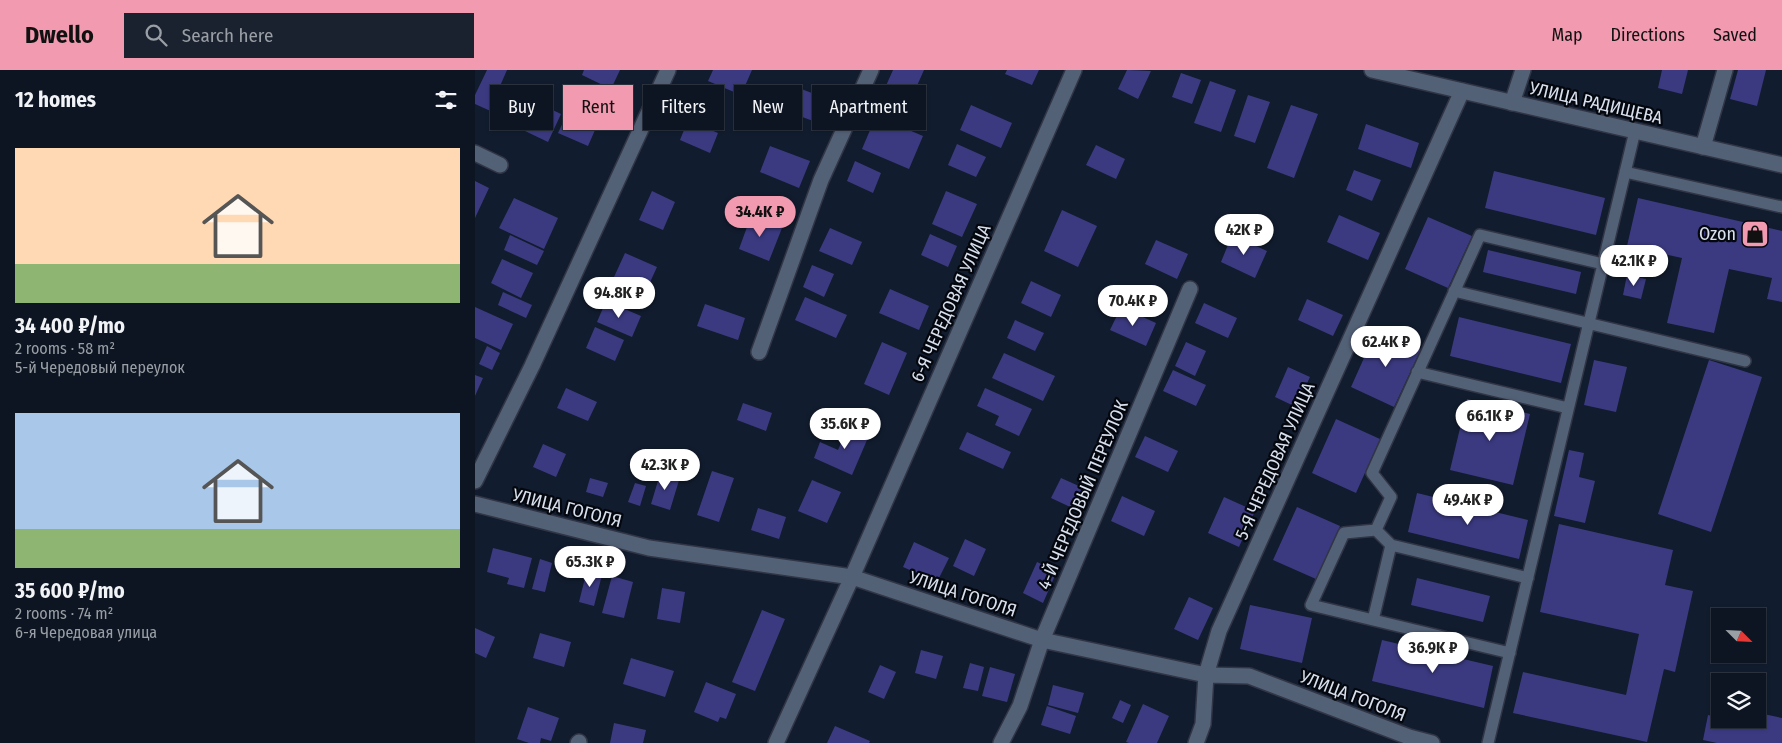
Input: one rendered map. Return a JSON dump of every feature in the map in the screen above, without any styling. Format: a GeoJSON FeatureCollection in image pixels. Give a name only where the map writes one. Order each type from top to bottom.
{"type":"FeatureCollection","features":[{"type":"Feature","properties":{"kind":"street"},"geometry":{"type":"LineString","coordinates":[[475,481],[532,366],[668,70]]}},
{"type":"Feature","properties":{"kind":"street"},"geometry":{"type":"LineString","coordinates":[[759,352],[821,180],[871,70]]}},
{"type":"Feature","properties":{"kind":"street","name":"6-Я ЧЕРЕДОВАЯ УЛИЦА"},"geometry":{"type":"LineString","coordinates":[[776,743],[852,577],[1074,70]]}},
{"type":"Feature","properties":{"kind":"street","name":"УЛИЦА РАДИЩЕВА"},"geometry":{"type":"LineString","coordinates":[[1372,70],[1782,165]]}},
{"type":"Feature","properties":{"kind":"street"},"geometry":{"type":"LineString","coordinates":[[1512,103],[1523,70]]}},
{"type":"Feature","properties":{"kind":"street"},"geometry":{"type":"LineString","coordinates":[[1703,147],[1725,70]]}},
{"type":"Feature","properties":{"kind":"street","name":"5-Я ЧЕРЕДОВАЯ УЛИЦА"},"geometry":{"type":"LineString","coordinates":[[1196,743],[1203,724],[1206,676],[1219,632],[1462,91]]}},
{"type":"Feature","properties":{"kind":"street"},"geometry":{"type":"LineString","coordinates":[[475,153],[501,165]]}},
{"type":"Feature","properties":{"kind":"street","name":"4-Й ЧЕРЕДОВЫЙ ПЕРЕУЛОК"},"geometry":{"type":"LineString","coordinates":[[1001,743],[1020,706],[1042,640],[1190,289]]}},
{"type":"Feature","properties":{"kind":"street","name":"УЛИЦА ГОГОЛЯ"},"geometry":{"type":"LineString","coordinates":[[475,504],[649,548],[852,577],[1042,640],[1206,676],[1249,676],[1408,740],[1431,743]]}},
{"type":"Feature","properties":{"kind":"lane"},"geometry":{"type":"LineString","coordinates":[[1489,743],[1635,131]]}},
{"type":"Feature","properties":{"kind":"lane"},"geometry":{"type":"LineString","coordinates":[[1625,172],[1782,207]]}},
{"type":"Feature","properties":{"kind":"lane"},"geometry":{"type":"LineString","coordinates":[[1376,530],[1391,497],[1372,473],[1479,235],[1603,264]]}},
{"type":"Feature","properties":{"kind":"lane"},"geometry":{"type":"LineString","coordinates":[[1454,291],[1745,361]]}},
{"type":"Feature","properties":{"kind":"lane"},"geometry":{"type":"LineString","coordinates":[[1417,372],[1568,408]]}},
{"type":"Feature","properties":{"kind":"lane"},"geometry":{"type":"LineString","coordinates":[[1376,530],[1391,545],[1528,578]]}},
{"type":"Feature","properties":{"kind":"lane"},"geometry":{"type":"LineString","coordinates":[[1376,530],[1345,533],[1311,605],[1510,653]]}},
{"type":"Feature","properties":{"kind":"lane"},"geometry":{"type":"LineString","coordinates":[[1373,620],[1391,545]]}},
{"type":"Feature","properties":{"kind":"building"},"geometry":{"type":"Polygon","coordinates":[[[487,70],[507,70],[500,85],[490,85],[490,111],[475,104],[475,95],[487,70]]]}},
{"type":"Feature","properties":{"kind":"building"},"geometry":{"type":"Polygon","coordinates":[[[584,70],[620,70],[613,85],[603,85],[582,75],[584,70]]]}},
{"type":"Feature","properties":{"kind":"building"},"geometry":{"type":"Polygon","coordinates":[[[713,70],[752,70],[745,85],[734,85],[734,92],[724,88],[724,85],[717,85],[708,81],[713,70]]]}},
{"type":"Feature","properties":{"kind":"building"},"geometry":{"type":"Polygon","coordinates":[[[893,70],[924,70],[917,85],[886,85],[893,70]]]}},
{"type":"Feature","properties":{"kind":"building"},"geometry":{"type":"Polygon","coordinates":[[[1007,70],[1039,70],[1032,85],[1005,74],[1007,70]]]}},
{"type":"Feature","properties":{"kind":"building"},"geometry":{"type":"Polygon","coordinates":[[[1127,70],[1151,71],[1138,99],[1118,89],[1127,70]]]}},
{"type":"Feature","properties":{"kind":"building"},"geometry":{"type":"Polygon","coordinates":[[[1662,70],[1688,70],[1682,94],[1658,88],[1662,70]]]}},
{"type":"Feature","properties":{"kind":"building"},"geometry":{"type":"Polygon","coordinates":[[[1738,70],[1766,70],[1757,106],[1730,99],[1738,70]]]}},
{"type":"Feature","properties":{"kind":"building"},"geometry":{"type":"Polygon","coordinates":[[[1181,73],[1201,80],[1192,104],[1172,97],[1181,73]]]}},
{"type":"Feature","properties":{"kind":"building"},"geometry":{"type":"Polygon","coordinates":[[[1210,81],[1236,90],[1221,132],[1194,123],[1210,81]]]}},
{"type":"Feature","properties":{"kind":"building"},"geometry":{"type":"Polygon","coordinates":[[[802,89],[812,93],[812,121],[802,117],[802,89]]]}},
{"type":"Feature","properties":{"kind":"building"},"geometry":{"type":"Polygon","coordinates":[[[1248,95],[1270,102],[1255,143],[1234,136],[1248,95]]]}},
{"type":"Feature","properties":{"kind":"building"},"geometry":{"type":"Polygon","coordinates":[[[971,105],[1012,123],[1001,148],[960,130],[971,105]]]}},
{"type":"Feature","properties":{"kind":"building"},"geometry":{"type":"Polygon","coordinates":[[[1291,105],[1318,114],[1294,178],[1267,168],[1291,105]]]}},
{"type":"Feature","properties":{"kind":"building"},"geometry":{"type":"Polygon","coordinates":[[[553,110],[561,114],[548,142],[525,131],[553,130],[553,110]]]}},
{"type":"Feature","properties":{"kind":"building"},"geometry":{"type":"Polygon","coordinates":[[[563,122],[563,130],[595,130],[588,146],[558,133],[563,122]]]}},
{"type":"Feature","properties":{"kind":"building"},"geometry":{"type":"Polygon","coordinates":[[[1366,124],[1419,143],[1411,168],[1358,149],[1366,124]]]}},
{"type":"Feature","properties":{"kind":"building"},"geometry":{"type":"Polygon","coordinates":[[[684,130],[711,130],[718,133],[710,153],[680,140],[684,130]]]}},
{"type":"Feature","properties":{"kind":"building"},"geometry":{"type":"Polygon","coordinates":[[[870,130],[909,130],[923,136],[909,169],[862,149],[870,130]]]}},
{"type":"Feature","properties":{"kind":"building"},"geometry":{"type":"Polygon","coordinates":[[[957,144],[986,157],[976,177],[948,165],[957,144]]]}},
{"type":"Feature","properties":{"kind":"building"},"geometry":{"type":"Polygon","coordinates":[[[1096,145],[1125,159],[1116,179],[1086,165],[1096,145]]]}},
{"type":"Feature","properties":{"kind":"building"},"geometry":{"type":"Polygon","coordinates":[[[770,146],[810,161],[799,188],[760,172],[770,146]]]}},
{"type":"Feature","properties":{"kind":"building"},"geometry":{"type":"Polygon","coordinates":[[[855,161],[881,173],[873,193],[847,181],[855,161]]]}},
{"type":"Feature","properties":{"kind":"building"},"geometry":{"type":"Polygon","coordinates":[[[1354,170],[1381,180],[1372,201],[1346,190],[1354,170]]]}},
{"type":"Feature","properties":{"kind":"building"},"geometry":{"type":"Polygon","coordinates":[[[1494,171],[1605,198],[1596,235],[1485,208],[1494,171]]]}},
{"type":"Feature","properties":{"kind":"building"},"geometry":{"type":"Polygon","coordinates":[[[475,181],[489,188],[475,218],[475,181]]]}},
{"type":"Feature","properties":{"kind":"building"},"geometry":{"type":"Polygon","coordinates":[[[652,191],[675,202],[663,230],[639,220],[652,191]]]}},
{"type":"Feature","properties":{"kind":"building"},"geometry":{"type":"Polygon","coordinates":[[[946,191],[977,204],[962,237],[932,224],[946,191]]]}},
{"type":"Feature","properties":{"kind":"building"},"geometry":{"type":"Polygon","coordinates":[[[514,198],[558,218],[544,249],[499,228],[514,198]]]}},
{"type":"Feature","properties":{"kind":"building"},"geometry":{"type":"Polygon","coordinates":[[[1638,198],[1782,231],[1782,302],[1767,299],[1772,278],[1729,269],[1714,333],[1667,323],[1682,258],[1627,246],[1638,198]]]}},
{"type":"Feature","properties":{"kind":"building"},"geometry":{"type":"Polygon","coordinates":[[[1062,210],[1097,226],[1078,267],[1044,251],[1062,210]]]}},
{"type":"Feature","properties":{"kind":"building"},"geometry":{"type":"Polygon","coordinates":[[[1339,215],[1380,233],[1368,260],[1327,242],[1339,215]]]}},
{"type":"Feature","properties":{"kind":"building"},"geometry":{"type":"Polygon","coordinates":[[[751,216],[782,228],[769,261],[739,249],[751,216]]]}},
{"type":"Feature","properties":{"kind":"building"},"geometry":{"type":"Polygon","coordinates":[[[1428,217],[1472,236],[1448,288],[1405,269],[1428,217]]]}},
{"type":"Feature","properties":{"kind":"building"},"geometry":{"type":"Polygon","coordinates":[[[830,228],[862,242],[852,265],[819,251],[830,228]]]}},
{"type":"Feature","properties":{"kind":"building"},"geometry":{"type":"Polygon","coordinates":[[[930,234],[957,246],[948,267],[921,255],[930,234]]]}},
{"type":"Feature","properties":{"kind":"building"},"geometry":{"type":"Polygon","coordinates":[[[510,235],[544,251],[537,265],[504,250],[510,235]]]}},
{"type":"Feature","properties":{"kind":"building"},"geometry":{"type":"Polygon","coordinates":[[[1232,235],[1267,251],[1255,278],[1221,262],[1232,235]]]}},
{"type":"Feature","properties":{"kind":"building"},"geometry":{"type":"Polygon","coordinates":[[[1156,240],[1188,254],[1177,279],[1145,264],[1156,240]]]}},
{"type":"Feature","properties":{"kind":"building"},"geometry":{"type":"Polygon","coordinates":[[[1488,250],[1581,272],[1576,294],[1483,272],[1488,250]]]}},
{"type":"Feature","properties":{"kind":"building"},"geometry":{"type":"Polygon","coordinates":[[[625,253],[657,267],[646,291],[614,277],[625,253]]]}},
{"type":"Feature","properties":{"kind":"building"},"geometry":{"type":"Polygon","coordinates":[[[502,259],[533,273],[521,298],[491,283],[502,259]]]}},
{"type":"Feature","properties":{"kind":"building"},"geometry":{"type":"Polygon","coordinates":[[[812,265],[834,274],[824,297],[803,287],[812,265]]]}},
{"type":"Feature","properties":{"kind":"building"},"geometry":{"type":"Polygon","coordinates":[[[1627,275],[1646,279],[1641,299],[1623,295],[1627,275]]]}},
{"type":"Feature","properties":{"kind":"building"},"geometry":{"type":"Polygon","coordinates":[[[1031,281],[1061,295],[1051,317],[1021,303],[1031,281]]]}},
{"type":"Feature","properties":{"kind":"building"},"geometry":{"type":"Polygon","coordinates":[[[890,289],[929,306],[919,330],[879,313],[890,289]]]}},
{"type":"Feature","properties":{"kind":"building"},"geometry":{"type":"Polygon","coordinates":[[[503,292],[532,305],[526,318],[498,305],[503,292]]]}},
{"type":"Feature","properties":{"kind":"building"},"geometry":{"type":"Polygon","coordinates":[[[805,297],[847,315],[836,338],[795,320],[805,297]]]}},
{"type":"Feature","properties":{"kind":"building"},"geometry":{"type":"Polygon","coordinates":[[[1307,299],[1343,315],[1333,336],[1298,320],[1307,299]]]}},
{"type":"Feature","properties":{"kind":"building"},"geometry":{"type":"Polygon","coordinates":[[[606,301],[641,316],[632,337],[597,322],[606,301]]]}},
{"type":"Feature","properties":{"kind":"building"},"geometry":{"type":"Polygon","coordinates":[[[1204,303],[1237,318],[1228,338],[1195,323],[1204,303]]]}},
{"type":"Feature","properties":{"kind":"building"},"geometry":{"type":"Polygon","coordinates":[[[705,304],[745,318],[738,340],[697,326],[705,304]]]}},
{"type":"Feature","properties":{"kind":"building"},"geometry":{"type":"Polygon","coordinates":[[[475,307],[513,324],[501,350],[475,338],[475,307]]]}},
{"type":"Feature","properties":{"kind":"building"},"geometry":{"type":"Polygon","coordinates":[[[1121,307],[1156,323],[1146,346],[1110,330],[1121,307]]]}},
{"type":"Feature","properties":{"kind":"building"},"geometry":{"type":"Polygon","coordinates":[[[1459,317],[1571,344],[1561,383],[1450,356],[1459,317]]]}},
{"type":"Feature","properties":{"kind":"building"},"geometry":{"type":"Polygon","coordinates":[[[1015,320],[1044,333],[1035,351],[1007,338],[1015,320]]]}},
{"type":"Feature","properties":{"kind":"building"},"geometry":{"type":"Polygon","coordinates":[[[595,327],[624,340],[615,361],[586,348],[595,327]]]}},
{"type":"Feature","properties":{"kind":"building"},"geometry":{"type":"Polygon","coordinates":[[[1377,329],[1421,349],[1394,407],[1351,387],[1377,329]]]}},
{"type":"Feature","properties":{"kind":"building"},"geometry":{"type":"Polygon","coordinates":[[[882,342],[907,353],[889,395],[864,384],[882,342]]]}},
{"type":"Feature","properties":{"kind":"building"},"geometry":{"type":"Polygon","coordinates":[[[1186,342],[1206,351],[1195,376],[1175,366],[1186,342]]]}},
{"type":"Feature","properties":{"kind":"building"},"geometry":{"type":"Polygon","coordinates":[[[487,346],[500,353],[492,370],[479,364],[487,346]]]}},
{"type":"Feature","properties":{"kind":"building"},"geometry":{"type":"Polygon","coordinates":[[[1004,353],[1055,376],[1043,401],[992,378],[1004,353]]]}},
{"type":"Feature","properties":{"kind":"building"},"geometry":{"type":"Polygon","coordinates":[[[1594,360],[1627,367],[1616,412],[1584,405],[1594,360]]]}},
{"type":"Feature","properties":{"kind":"building"},"geometry":{"type":"Polygon","coordinates":[[[1709,360],[1762,377],[1711,532],[1658,514],[1709,360]]]}},
{"type":"Feature","properties":{"kind":"building"},"geometry":{"type":"Polygon","coordinates":[[[1288,367],[1310,377],[1296,407],[1275,397],[1288,367]]]}},
{"type":"Feature","properties":{"kind":"building"},"geometry":{"type":"Polygon","coordinates":[[[1173,370],[1206,385],[1196,406],[1163,391],[1173,370]]]}},
{"type":"Feature","properties":{"kind":"building"},"geometry":{"type":"Polygon","coordinates":[[[475,375],[483,378],[475,396],[475,375]]]}},
{"type":"Feature","properties":{"kind":"building"},"geometry":{"type":"Polygon","coordinates":[[[566,388],[597,402],[588,421],[557,408],[566,388]]]}},
{"type":"Feature","properties":{"kind":"building"},"geometry":{"type":"Polygon","coordinates":[[[985,388],[1032,409],[1019,436],[995,425],[999,416],[977,406],[985,388]]]}},
{"type":"Feature","properties":{"kind":"building"},"geometry":{"type":"Polygon","coordinates":[[[1467,399],[1530,414],[1513,485],[1450,470],[1467,399]]]}},
{"type":"Feature","properties":{"kind":"building"},"geometry":{"type":"Polygon","coordinates":[[[743,403],[772,413],[766,431],[737,420],[743,403]]]}},
{"type":"Feature","properties":{"kind":"building"},"geometry":{"type":"Polygon","coordinates":[[[1336,419],[1380,439],[1356,493],[1312,473],[1336,419]]]}},
{"type":"Feature","properties":{"kind":"building"},"geometry":{"type":"Polygon","coordinates":[[[849,424],[870,433],[852,475],[814,458],[820,442],[838,450],[849,424]]]}},
{"type":"Feature","properties":{"kind":"building"},"geometry":{"type":"Polygon","coordinates":[[[967,432],[1011,452],[1003,469],[959,449],[967,432]]]}},
{"type":"Feature","properties":{"kind":"building"},"geometry":{"type":"Polygon","coordinates":[[[1145,436],[1178,451],[1168,472],[1135,457],[1145,436]]]}},
{"type":"Feature","properties":{"kind":"building"},"geometry":{"type":"Polygon","coordinates":[[[543,444],[566,454],[556,477],[533,467],[543,444]]]}},
{"type":"Feature","properties":{"kind":"building"},"geometry":{"type":"Polygon","coordinates":[[[1569,450],[1584,453],[1579,477],[1595,481],[1585,523],[1554,516],[1569,450]]]}},
{"type":"Feature","properties":{"kind":"building"},"geometry":{"type":"Polygon","coordinates":[[[661,471],[680,477],[670,510],[651,504],[661,471]]]}},
{"type":"Feature","properties":{"kind":"building"},"geometry":{"type":"Polygon","coordinates":[[[712,471],[734,478],[719,522],[697,515],[712,471]]]}},
{"type":"Feature","properties":{"kind":"building"},"geometry":{"type":"Polygon","coordinates":[[[590,478],[608,483],[603,497],[586,492],[590,478]]]}},
{"type":"Feature","properties":{"kind":"building"},"geometry":{"type":"Polygon","coordinates":[[[1061,478],[1090,491],[1081,512],[1051,498],[1061,478]]]}},
{"type":"Feature","properties":{"kind":"building"},"geometry":{"type":"Polygon","coordinates":[[[812,480],[841,492],[827,523],[798,511],[812,480]]]}},
{"type":"Feature","properties":{"kind":"building"},"geometry":{"type":"Polygon","coordinates":[[[635,483],[646,486],[640,506],[628,502],[635,483]]]}},
{"type":"Feature","properties":{"kind":"building"},"geometry":{"type":"Polygon","coordinates":[[[1417,493],[1528,520],[1519,559],[1408,532],[1417,493]]]}},
{"type":"Feature","properties":{"kind":"building"},"geometry":{"type":"Polygon","coordinates":[[[1122,496],[1155,511],[1144,536],[1111,521],[1122,496]]]}},
{"type":"Feature","properties":{"kind":"building"},"geometry":{"type":"Polygon","coordinates":[[[1224,497],[1255,511],[1239,547],[1208,533],[1224,497]]]}},
{"type":"Feature","properties":{"kind":"building"},"geometry":{"type":"Polygon","coordinates":[[[1297,507],[1340,526],[1316,579],[1273,560],[1297,507]]]}},
{"type":"Feature","properties":{"kind":"building"},"geometry":{"type":"Polygon","coordinates":[[[758,508],[786,517],[779,539],[751,530],[758,508]]]}},
{"type":"Feature","properties":{"kind":"building"},"geometry":{"type":"Polygon","coordinates":[[[1559,524],[1673,550],[1665,585],[1693,591],[1675,672],[1664,669],[1647,742],[1513,713],[1523,672],[1626,695],[1639,634],[1540,612],[1559,524]]]}},
{"type":"Feature","properties":{"kind":"building"},"geometry":{"type":"Polygon","coordinates":[[[965,539],[986,549],[974,576],[953,566],[965,539]]]}},
{"type":"Feature","properties":{"kind":"building"},"geometry":{"type":"Polygon","coordinates":[[[914,542],[949,558],[937,582],[903,567],[914,542]]]}},
{"type":"Feature","properties":{"kind":"building"},"geometry":{"type":"Polygon","coordinates":[[[493,548],[532,558],[524,588],[507,584],[509,578],[487,572],[493,548]]]}},
{"type":"Feature","properties":{"kind":"building"},"geometry":{"type":"Polygon","coordinates":[[[540,559],[552,563],[545,592],[532,589],[540,559]]]}},
{"type":"Feature","properties":{"kind":"building"},"geometry":{"type":"Polygon","coordinates":[[[1037,562],[1057,571],[1043,603],[1023,593],[1037,562]]]}},
{"type":"Feature","properties":{"kind":"building"},"geometry":{"type":"Polygon","coordinates":[[[587,570],[602,575],[594,606],[579,602],[587,570]]]}},
{"type":"Feature","properties":{"kind":"building"},"geometry":{"type":"Polygon","coordinates":[[[612,576],[633,582],[624,618],[602,613],[612,576]]]}},
{"type":"Feature","properties":{"kind":"building"},"geometry":{"type":"Polygon","coordinates":[[[1417,578],[1490,596],[1483,622],[1411,605],[1417,578]]]}},
{"type":"Feature","properties":{"kind":"building"},"geometry":{"type":"Polygon","coordinates":[[[662,588],[685,592],[680,623],[657,619],[662,588]]]}},
{"type":"Feature","properties":{"kind":"building"},"geometry":{"type":"Polygon","coordinates":[[[1189,597],[1213,608],[1198,640],[1174,629],[1189,597]]]}},
{"type":"Feature","properties":{"kind":"building"},"geometry":{"type":"Polygon","coordinates":[[[1250,605],[1312,618],[1302,663],[1240,649],[1250,605]]]}},
{"type":"Feature","properties":{"kind":"building"},"geometry":{"type":"Polygon","coordinates":[[[762,610],[785,619],[755,691],[732,682],[762,610]]]}},
{"type":"Feature","properties":{"kind":"building"},"geometry":{"type":"Polygon","coordinates":[[[475,628],[495,637],[486,658],[475,653],[475,628]]]}},
{"type":"Feature","properties":{"kind":"building"},"geometry":{"type":"Polygon","coordinates":[[[540,633],[571,642],[564,667],[533,658],[540,633]]]}},
{"type":"Feature","properties":{"kind":"building"},"geometry":{"type":"Polygon","coordinates":[[[1382,640],[1493,666],[1484,708],[1372,681],[1382,640]]]}},
{"type":"Feature","properties":{"kind":"building"},"geometry":{"type":"Polygon","coordinates":[[[921,650],[943,656],[936,679],[915,673],[921,650]]]}},
{"type":"Feature","properties":{"kind":"building"},"geometry":{"type":"Polygon","coordinates":[[[631,658],[674,671],[665,697],[623,684],[631,658]]]}},
{"type":"Feature","properties":{"kind":"building"},"geometry":{"type":"Polygon","coordinates":[[[970,663],[984,667],[978,691],[963,688],[970,663]]]}},
{"type":"Feature","properties":{"kind":"building"},"geometry":{"type":"Polygon","coordinates":[[[880,665],[896,672],[884,699],[868,692],[880,665]]]}},
{"type":"Feature","properties":{"kind":"building"},"geometry":{"type":"Polygon","coordinates":[[[990,667],[1015,674],[1007,702],[982,696],[990,667]]]}},
{"type":"Feature","properties":{"kind":"building"},"geometry":{"type":"Polygon","coordinates":[[[706,682],[736,694],[726,719],[720,717],[718,722],[694,712],[706,682]]]}},
{"type":"Feature","properties":{"kind":"building"},"geometry":{"type":"Polygon","coordinates":[[[1053,685],[1084,693],[1078,713],[1048,705],[1053,685]]]}},
{"type":"Feature","properties":{"kind":"building"},"geometry":{"type":"Polygon","coordinates":[[[1120,700],[1131,705],[1123,723],[1112,718],[1120,700]]]}},
{"type":"Feature","properties":{"kind":"building"},"geometry":{"type":"Polygon","coordinates":[[[1143,704],[1169,716],[1157,743],[1126,742],[1143,704]]]}},
{"type":"Feature","properties":{"kind":"building"},"geometry":{"type":"Polygon","coordinates":[[[1047,706],[1076,716],[1070,734],[1041,725],[1047,706]]]}},
{"type":"Feature","properties":{"kind":"building"},"geometry":{"type":"Polygon","coordinates":[[[528,707],[559,718],[551,741],[541,738],[540,743],[529,743],[517,739],[528,707]]]}},
{"type":"Feature","properties":{"kind":"building"},"geometry":{"type":"Polygon","coordinates":[[[1708,715],[1711,716],[1711,728],[1766,728],[1766,715],[1782,718],[1782,743],[1717,743],[1703,740],[1708,715]]]}},
{"type":"Feature","properties":{"kind":"building"},"geometry":{"type":"Polygon","coordinates":[[[614,723],[646,730],[643,743],[610,743],[614,723]]]}},
{"type":"Feature","properties":{"kind":"building"},"geometry":{"type":"Polygon","coordinates":[[[835,726],[870,741],[869,743],[827,743],[835,726]]]}},
{"type":"Feature","properties":{"kind":"place","name":"Ozon"},"geometry":{"type":"Point","coordinates":[1755,234]}}]}
